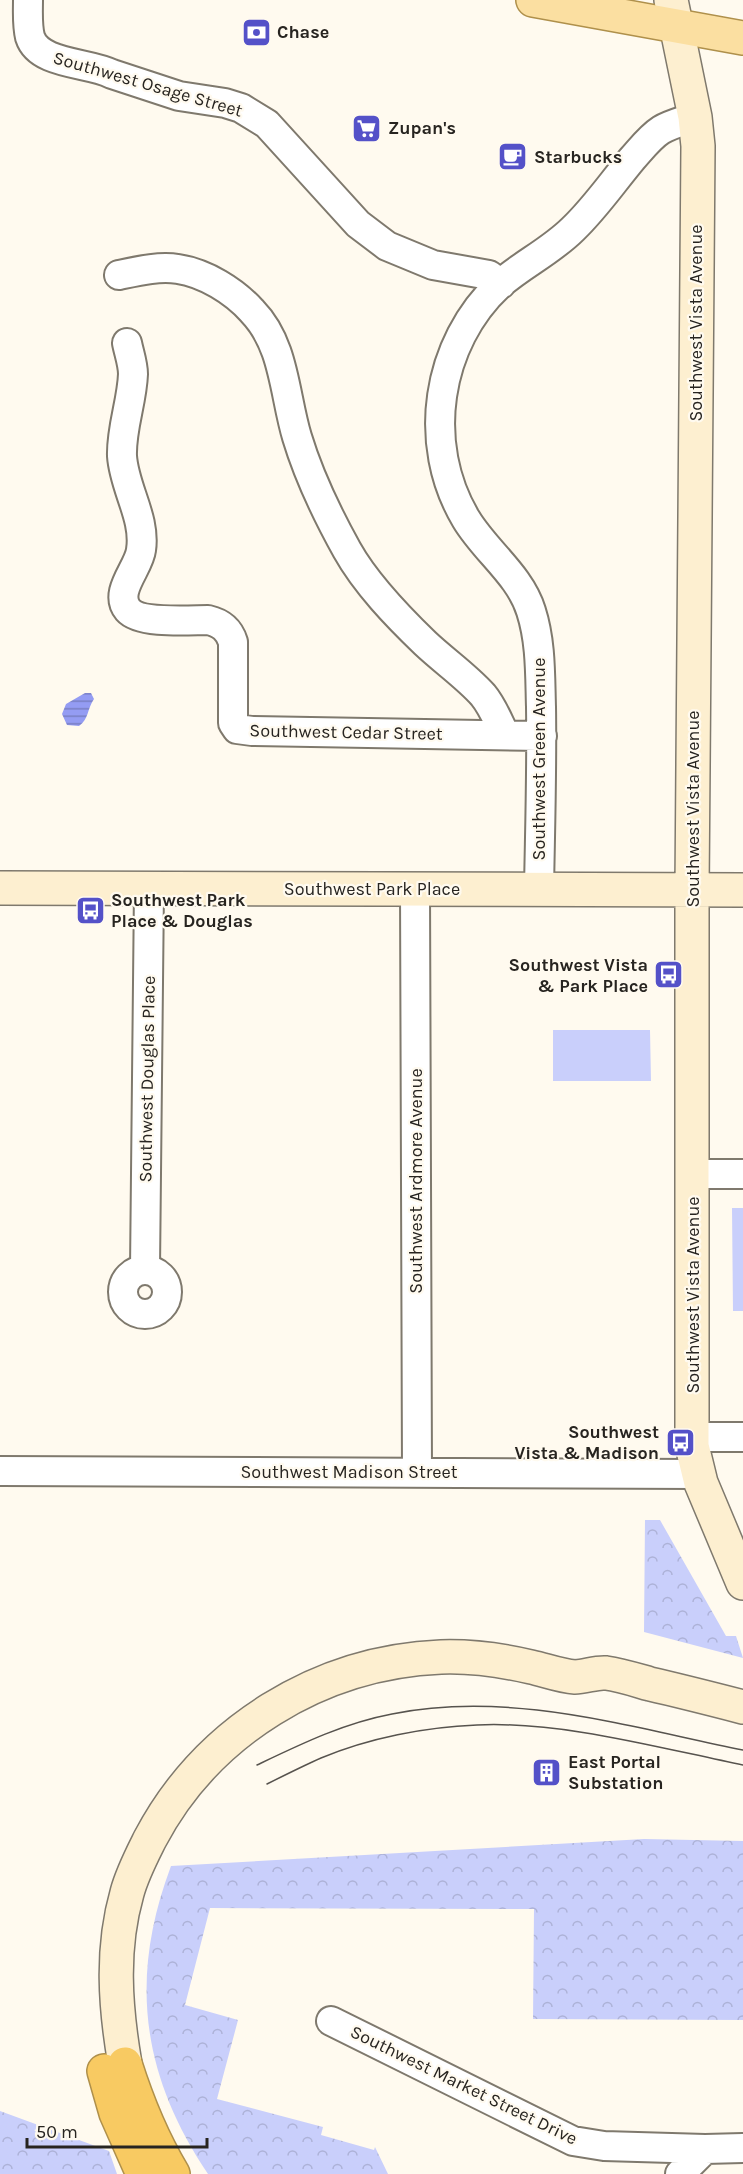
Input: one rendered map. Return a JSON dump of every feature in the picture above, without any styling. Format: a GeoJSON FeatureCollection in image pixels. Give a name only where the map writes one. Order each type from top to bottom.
{"type":"FeatureCollection","features":[{"type":"Feature","properties":{"kind":"highway"},"geometry":{"type":"LineString","coordinates":[[112,2073],[136,2098],[160,2152],[173,2174]]}},
{"type":"Feature","properties":{"kind":"highway"},"geometry":{"type":"LineString","coordinates":[[112,2073],[116,2113],[140,2169]]}},
{"type":"Feature","properties":{"kind":"main road"},"geometry":{"type":"LineString","coordinates":[[533,0],[674,13],[743,38]]}},
{"type":"Feature","properties":{"kind":"main road","name":"Southwest Vista Avenue"},"geometry":{"type":"LineString","coordinates":[[674,13],[695,117],[698,159],[692,890],[692,1437],[703,1487],[743,1583]]}},
{"type":"Feature","properties":{"kind":"main road","name":"Southwest Park Place"},"geometry":{"type":"LineString","coordinates":[[0,888],[743,890]]}},
{"type":"Feature","properties":{"kind":"main road"},"geometry":{"type":"LineString","coordinates":[[112,2073],[95,2008],[94,1975],[99,1923],[113,1872],[133,1825],[156,1786],[194,1742],[226,1714],[264,1687],[309,1665],[348,1651],[411,1637],[467,1635],[515,1640],[580,1655],[605,1673],[743,1707]]}},
{"type":"Feature","properties":{"kind":"street","name":"Southwest Osage Street"},"geometry":{"type":"LineString","coordinates":[[28,0],[30,37],[41,52],[51,57],[102,69],[179,96],[225,103],[241,108],[267,124],[358,224],[387,246],[433,265],[489,275],[501,284]]}},
{"type":"Feature","properties":{"kind":"street","name":"Southwest Green Avenue"},"geometry":{"type":"LineString","coordinates":[[539,890],[542,736],[540,660],[532,612],[519,586],[480,540],[465,517],[442,457],[439,439],[442,391],[452,357],[473,317],[501,284],[570,233],[590,213],[624,169],[655,135],[671,125],[695,117]]}},
{"type":"Feature","properties":{"kind":"street"},"geometry":{"type":"LineString","coordinates":[[119,275],[151,269],[178,269],[202,276],[220,286],[237,296],[254,312],[271,336],[282,368],[298,440],[320,500],[348,552],[382,598],[424,642],[483,696],[495,713],[505,735]]}},
{"type":"Feature","properties":{"kind":"street","name":"Southwest Cedar Street"},"geometry":{"type":"LineString","coordinates":[[127,343],[133,375],[125,417],[122,458],[127,486],[142,537],[139,561],[126,584],[124,602],[128,609],[142,618],[208,620],[218,622],[230,634],[233,642],[233,716],[237,729],[542,736]]}},
{"type":"Feature","properties":{"kind":"street","name":"Southwest Douglas Place"},"geometry":{"type":"LineString","coordinates":[[145,1269],[149,888]]}},
{"type":"Feature","properties":{"kind":"street","name":"Southwest Ardmore Avenue"},"geometry":{"type":"LineString","coordinates":[[415,889],[417,1472]]}},
{"type":"Feature","properties":{"kind":"street"},"geometry":{"type":"LineString","coordinates":[[693,1174],[743,1174]]}},
{"type":"Feature","properties":{"kind":"street"},"geometry":{"type":"LineString","coordinates":[[692,1437],[743,1437]]}},
{"type":"Feature","properties":{"kind":"street","name":"Southwest Madison Street"},"geometry":{"type":"LineString","coordinates":[[0,1471],[417,1472],[703,1487]]}},
{"type":"Feature","properties":{"kind":"street","name":"Southwest Market Street Drive"},"geometry":{"type":"LineString","coordinates":[[331,2021],[573,2140],[604,2146],[743,2148]]}},
{"type":"Feature","properties":{"kind":"street"},"geometry":{"type":"LineString","coordinates":[[680,2174],[705,2149]]}},
{"type":"Feature","properties":{"kind":"green space"},"geometry":{"type":"Polygon","coordinates":[[[553,1030],[650,1030],[651,1081],[553,1081],[553,1030]]]}},
{"type":"Feature","properties":{"kind":"green space"},"geometry":{"type":"Polygon","coordinates":[[[732,1208],[743,1208],[743,1311],[733,1311],[732,1208]]]}},
{"type":"Feature","properties":{"kind":"green space"},"geometry":{"type":"Polygon","coordinates":[[[645,1520],[660,1520],[726,1636],[736,1636],[743,1658],[644,1632],[645,1520]]]}},
{"type":"Feature","properties":{"kind":"green space"},"geometry":{"type":"Polygon","coordinates":[[[644,1839],[743,1841],[743,2020],[533,2019],[534,1909],[210,1908],[185,2005],[238,2020],[217,2099],[323,2127],[321,2135],[374,2150],[375,2147],[388,2174],[208,2174],[185,2137],[168,2099],[156,2062],[149,2024],[147,1986],[150,1947],[158,1907],[171,1866],[644,1839]]]}},
{"type":"Feature","properties":{"kind":"green space"},"geometry":{"type":"Polygon","coordinates":[[[0,2111],[109,2151],[117,2174],[0,2174],[0,2111]]]}},
{"type":"Feature","properties":{"kind":"water"},"geometry":{"type":"Polygon","coordinates":[[[85,693],[91,693],[94,699],[85,720],[79,726],[67,725],[62,714],[66,704],[85,693]]]}},
{"type":"Feature","properties":{"kind":"tram line"},"geometry":{"type":"LineString","coordinates":[[257,1765],[323,1735],[374,1718],[436,1708],[480,1706],[569,1714],[743,1750]]}},
{"type":"Feature","properties":{"kind":"tram line"},"geometry":{"type":"LineString","coordinates":[[267,1784],[321,1758],[378,1739],[437,1728],[477,1725],[543,1727],[576,1731],[743,1765]]}},
{"type":"Feature","properties":{"kind":"place","name":"Chase"},"geometry":{"type":"Point","coordinates":[256,32]}},
{"type":"Feature","properties":{"kind":"place","name":"Zupan's"},"geometry":{"type":"Point","coordinates":[367,128]}},
{"type":"Feature","properties":{"kind":"place","name":"Starbucks"},"geometry":{"type":"Point","coordinates":[513,157]}},
{"type":"Feature","properties":{"kind":"place","name":"Southwest Park Place & Douglas"},"geometry":{"type":"Point","coordinates":[90,910]}},
{"type":"Feature","properties":{"kind":"place","name":"Southwest Vista & Park Place"},"geometry":{"type":"Point","coordinates":[669,975]}},
{"type":"Feature","properties":{"kind":"place","name":"Southwest Vista & Madison"},"geometry":{"type":"Point","coordinates":[680,1442]}},
{"type":"Feature","properties":{"kind":"place","name":"East Portal Substation"},"geometry":{"type":"Point","coordinates":[547,1772]}}]}
